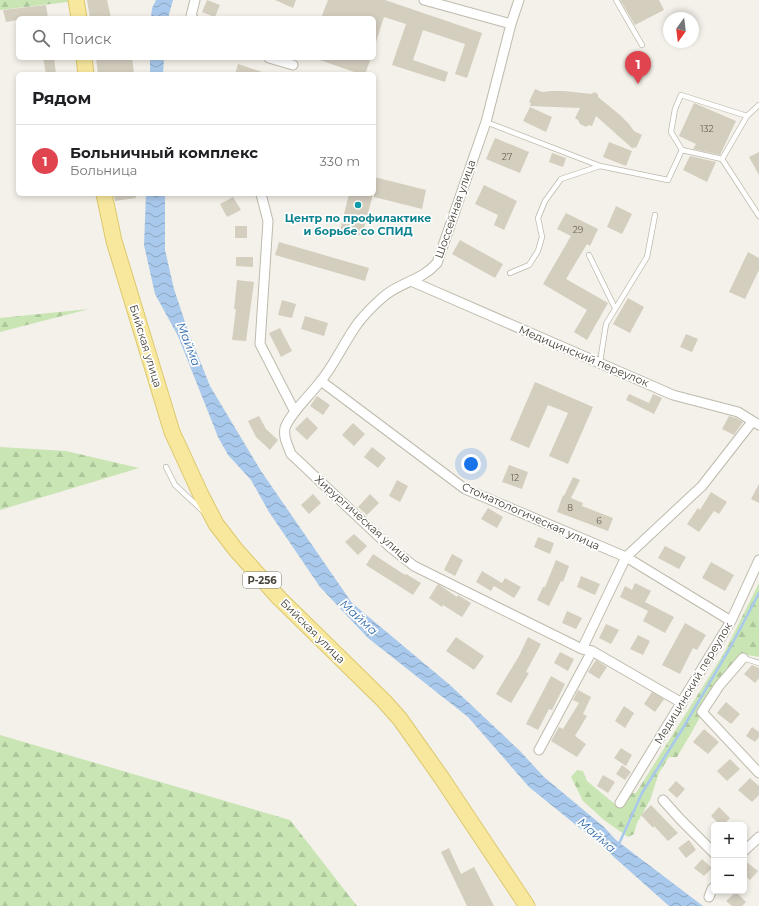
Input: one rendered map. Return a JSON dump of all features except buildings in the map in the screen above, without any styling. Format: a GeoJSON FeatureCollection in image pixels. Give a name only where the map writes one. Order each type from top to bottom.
{"type":"FeatureCollection","features":[{"type":"Feature","properties":{"kind":"main road"},"geometry":{"type":"LineString","coordinates":[[76,0],[79,16]]}},
{"type":"Feature","properties":{"kind":"main road"},"geometry":{"type":"LineString","coordinates":[[84,60],[86,72]]}},
{"type":"Feature","properties":{"kind":"main road","name":"Бийская улица"},"geometry":{"type":"LineString","coordinates":[[104,196],[114,241],[172,432],[200,495],[216,524],[236,550],[279,598],[378,695],[400,719],[527,906]]}},
{"type":"Feature","properties":{"kind":"street"},"geometry":{"type":"LineString","coordinates":[[191,16],[196,0]]}},
{"type":"Feature","properties":{"kind":"street"},"geometry":{"type":"LineString","coordinates":[[424,0],[511,24]]}},
{"type":"Feature","properties":{"kind":"street","name":"Шоссейная улица"},"geometry":{"type":"LineString","coordinates":[[296,412],[321,381],[358,322],[394,288],[430,271],[437,263],[486,122],[518,0]]}},
{"type":"Feature","properties":{"kind":"street"},"geometry":{"type":"LineString","coordinates":[[276,60],[293,65]]}},
{"type":"Feature","properties":{"kind":"street"},"geometry":{"type":"LineString","coordinates":[[262,196],[268,221],[260,344],[296,412]]}},
{"type":"Feature","properties":{"kind":"street","name":"Медицинский переулок"},"geometry":{"type":"LineString","coordinates":[[411,281],[673,395],[738,412],[755,423]]}},
{"type":"Feature","properties":{"kind":"street","name":"Стоматологическая улица"},"geometry":{"type":"LineString","coordinates":[[321,381],[465,489],[626,557],[731,621]]}},
{"type":"Feature","properties":{"kind":"street","name":"Хирургическая улица"},"geometry":{"type":"LineString","coordinates":[[296,412],[289,420],[286,428],[285,438],[291,454],[390,547],[414,566],[582,649],[592,651],[682,703]]}},
{"type":"Feature","properties":{"kind":"street"},"geometry":{"type":"LineString","coordinates":[[582,649],[626,557],[702,486],[755,423]]}},
{"type":"Feature","properties":{"kind":"street","name":"Медицинский переулок"},"geometry":{"type":"LineString","coordinates":[[620,803],[731,621],[759,560]]}},
{"type":"Feature","properties":{"kind":"street"},"geometry":{"type":"LineString","coordinates":[[539,750],[592,651]]}},
{"type":"Feature","properties":{"kind":"street"},"geometry":{"type":"LineString","coordinates":[[743,658],[718,686],[702,712],[759,772]]}},
{"type":"Feature","properties":{"kind":"street"},"geometry":{"type":"LineString","coordinates":[[663,800],[711,850]]}},
{"type":"Feature","properties":{"kind":"street"},"geometry":{"type":"LineString","coordinates":[[747,848],[759,837]]}},
{"type":"Feature","properties":{"kind":"street"},"geometry":{"type":"LineString","coordinates":[[709,897],[711,892]]}},
{"type":"Feature","properties":{"kind":"lane"},"geometry":{"type":"LineString","coordinates":[[616,0],[642,45]]}},
{"type":"Feature","properties":{"kind":"lane"},"geometry":{"type":"LineString","coordinates":[[747,116],[681,95],[675,109],[671,132],[682,150],[722,159],[759,216]]}},
{"type":"Feature","properties":{"kind":"lane"},"geometry":{"type":"LineString","coordinates":[[722,159],[747,116],[759,105]]}},
{"type":"Feature","properties":{"kind":"lane"},"geometry":{"type":"LineString","coordinates":[[486,122],[600,166],[668,180],[682,150]]}},
{"type":"Feature","properties":{"kind":"lane"},"geometry":{"type":"LineString","coordinates":[[510,274],[529,265],[538,251],[542,238],[538,218],[545,201],[561,180],[600,166]]}},
{"type":"Feature","properties":{"kind":"lane"},"geometry":{"type":"LineString","coordinates":[[600,362],[606,324],[647,257],[655,215]]}},
{"type":"Feature","properties":{"kind":"lane"},"geometry":{"type":"LineString","coordinates":[[589,255],[615,308]]}},
{"type":"Feature","properties":{"kind":"lane"},"geometry":{"type":"LineString","coordinates":[[166,467],[175,485],[216,524]]}},
{"type":"Feature","properties":{"kind":"lane"},"geometry":{"type":"LineString","coordinates":[[743,658],[759,663]]}},
{"type":"Feature","properties":{"kind":"green space"},"geometry":{"type":"Polygon","coordinates":[[[0,0],[68,0],[68,2],[0,10],[0,0]]]}},
{"type":"Feature","properties":{"kind":"green space"},"geometry":{"type":"Polygon","coordinates":[[[89,309],[0,332],[0,318],[89,309]]]}},
{"type":"Feature","properties":{"kind":"green space"},"geometry":{"type":"Polygon","coordinates":[[[0,447],[66,451],[139,468],[0,510],[0,447]]]}},
{"type":"Feature","properties":{"kind":"green space"},"geometry":{"type":"Polygon","coordinates":[[[759,583],[759,657],[742,654],[723,674],[677,757],[669,757],[659,773],[650,800],[637,823],[634,834],[628,837],[604,820],[583,801],[571,777],[577,770],[583,771],[587,781],[616,805],[629,793],[636,793],[724,653],[759,583]]]}},
{"type":"Feature","properties":{"kind":"green space"},"geometry":{"type":"Polygon","coordinates":[[[0,735],[290,820],[357,906],[0,906],[0,735]]]}},
{"type":"Feature","properties":{"kind":"water"},"geometry":{"type":"Polygon","coordinates":[[[156,0],[173,0],[169,16],[151,16],[152,8],[156,0]]]}},
{"type":"Feature","properties":{"kind":"water"},"geometry":{"type":"Polygon","coordinates":[[[150,60],[164,60],[163,72],[150,72],[150,60]]]}},
{"type":"Feature","properties":{"kind":"water","name":"Майма"},"geometry":{"type":"Polygon","coordinates":[[[146,196],[165,196],[165,250],[174,289],[188,331],[210,386],[261,471],[352,603],[450,685],[520,751],[544,777],[604,827],[616,840],[703,906],[669,906],[597,842],[529,787],[468,717],[368,638],[320,587],[269,512],[251,480],[228,455],[218,437],[178,336],[155,294],[144,245],[146,196]]]}},
{"type":"Feature","properties":{"kind":"waterway"},"geometry":{"type":"LineString","coordinates":[[618,846],[642,793],[683,728],[730,648],[759,593]]}},
{"type":"Feature","properties":{"kind":"place","name":"Больничный комплекс"},"geometry":{"type":"Point","coordinates":[638,84]}},
{"type":"Feature","properties":{"kind":"place","name":"Центр по профилактике и борьбе со СПИД"},"geometry":{"type":"Point","coordinates":[358,205]}}]}
